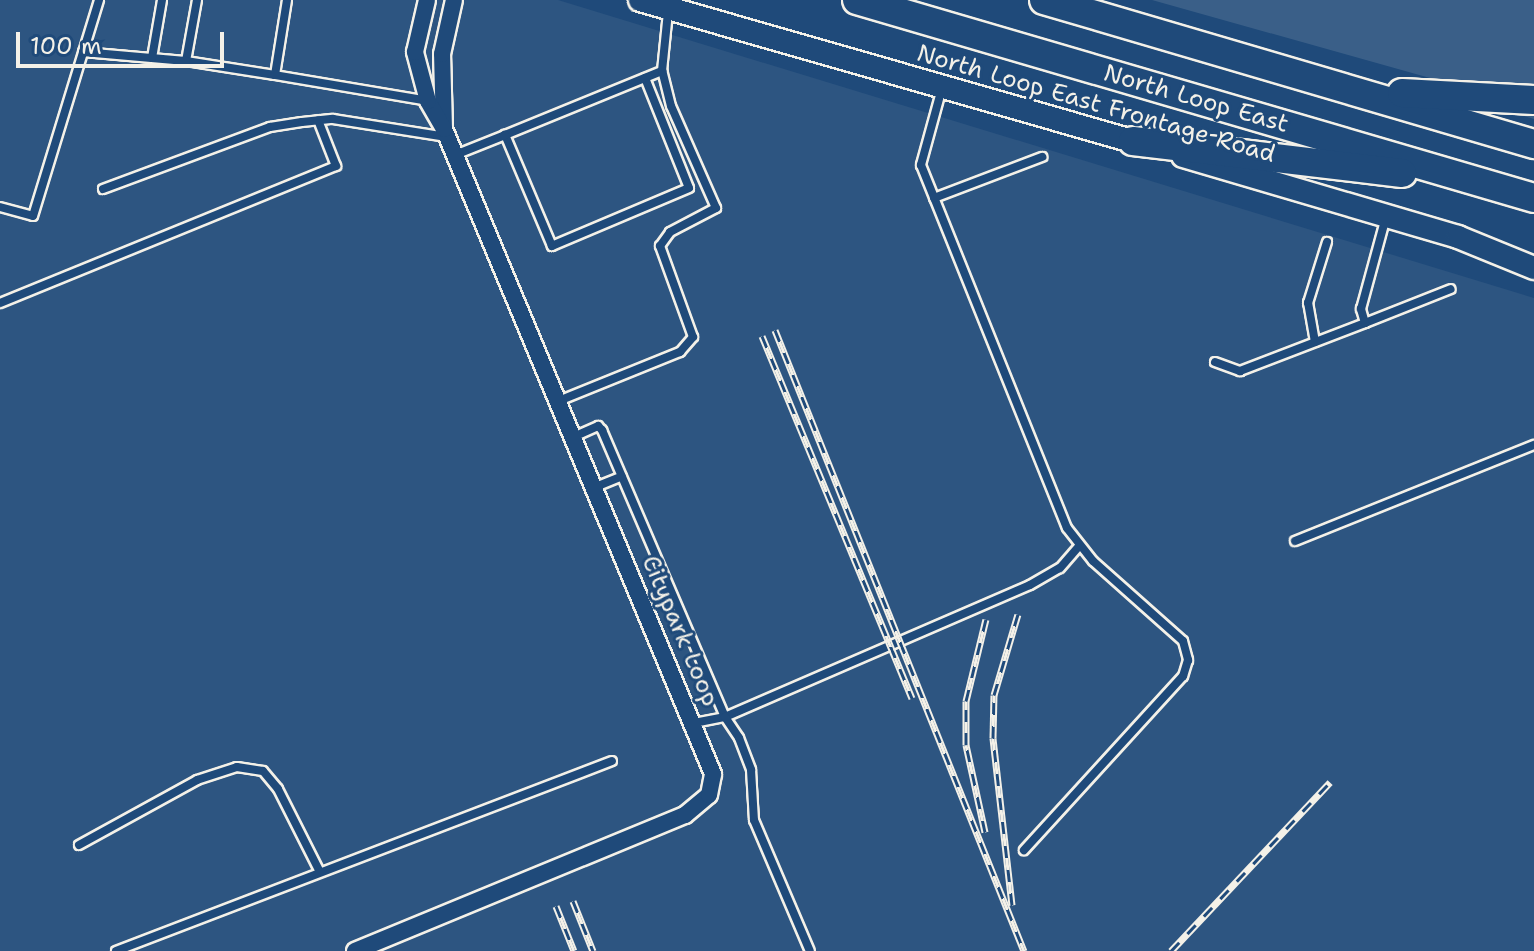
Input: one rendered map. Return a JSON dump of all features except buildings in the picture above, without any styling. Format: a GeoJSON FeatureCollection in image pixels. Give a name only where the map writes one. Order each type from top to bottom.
{"type":"FeatureCollection","features":[{"type":"Feature","properties":{"kind":"highway","name":"North Loop East"},"geometry":{"type":"LineString","coordinates":[[857,0],[1534,198]]}},
{"type":"Feature","properties":{"kind":"highway"},"geometry":{"type":"LineString","coordinates":[[1044,0],[1534,144]]}},
{"type":"Feature","properties":{"kind":"highway"},"geometry":{"type":"LineString","coordinates":[[1345,89],[1534,100]]}},
{"type":"Feature","properties":{"kind":"highway"},"geometry":{"type":"LineString","coordinates":[[1133,141],[1482,183]]}},
{"type":"Feature","properties":{"kind":"main road","name":"North Loop East Frontage Road"},"geometry":{"type":"LineString","coordinates":[[640,0],[1386,216],[1534,268]]}},
{"type":"Feature","properties":{"kind":"street","name":"Citypark Loop"},"geometry":{"type":"LineString","coordinates":[[365,949],[685,815],[709,795],[713,774],[694,723],[555,402],[446,133],[428,101],[415,52],[427,0]]}},
{"type":"Feature","properties":{"kind":"street","name":"Citypark Loop"},"geometry":{"type":"LineString","coordinates":[[446,133],[442,54],[454,0]]}},
{"type":"Feature","properties":{"kind":"lane"},"geometry":{"type":"LineString","coordinates":[[0,207],[33,216],[99,0]]}},
{"type":"Feature","properties":{"kind":"lane"},"geometry":{"type":"LineString","coordinates":[[152,58],[162,0]]}},
{"type":"Feature","properties":{"kind":"lane"},"geometry":{"type":"LineString","coordinates":[[186,61],[197,0]]}},
{"type":"Feature","properties":{"kind":"lane"},"geometry":{"type":"LineString","coordinates":[[275,75],[287,0]]}},
{"type":"Feature","properties":{"kind":"lane"},"geometry":{"type":"LineString","coordinates":[[555,402],[680,352],[693,337],[660,246],[670,232],[716,208],[671,106],[662,71],[669,8]]}},
{"type":"Feature","properties":{"kind":"lane"},"geometry":{"type":"LineString","coordinates":[[83,52],[186,61],[428,101]]}},
{"type":"Feature","properties":{"kind":"lane"},"geometry":{"type":"LineString","coordinates":[[455,155],[662,71]]}},
{"type":"Feature","properties":{"kind":"lane"},"geometry":{"type":"LineString","coordinates":[[505,135],[552,246],[689,188],[645,78]]}},
{"type":"Feature","properties":{"kind":"lane"},"geometry":{"type":"LineString","coordinates":[[942,87],[922,148],[921,165],[1067,528],[1079,546],[1183,641],[1188,660],[1183,676],[1024,850]]}},
{"type":"Feature","properties":{"kind":"lane"},"geometry":{"type":"LineString","coordinates":[[103,189],[270,127],[318,120],[446,133]]}},
{"type":"Feature","properties":{"kind":"lane"},"geometry":{"type":"LineString","coordinates":[[0,303],[336,166],[318,120]]}},
{"type":"Feature","properties":{"kind":"lane"},"geometry":{"type":"LineString","coordinates":[[934,198],[1042,157]]}},
{"type":"Feature","properties":{"kind":"lane"},"geometry":{"type":"LineString","coordinates":[[1365,323],[1364,294],[1386,216]]}},
{"type":"Feature","properties":{"kind":"lane"},"geometry":{"type":"LineString","coordinates":[[1315,342],[1308,303],[1327,242]]}},
{"type":"Feature","properties":{"kind":"lane"},"geometry":{"type":"LineString","coordinates":[[1215,362],[1240,371],[1451,289]]}},
{"type":"Feature","properties":{"kind":"lane"},"geometry":{"type":"LineString","coordinates":[[571,438],[598,426],[622,476],[725,717],[751,770],[754,820],[810,951]]}},
{"type":"Feature","properties":{"kind":"lane"},"geometry":{"type":"LineString","coordinates":[[1295,541],[1534,445]]}},
{"type":"Feature","properties":{"kind":"lane"},"geometry":{"type":"LineString","coordinates":[[593,488],[622,476]]}},
{"type":"Feature","properties":{"kind":"lane"},"geometry":{"type":"LineString","coordinates":[[694,723],[725,717],[1030,585],[1060,568],[1079,546]]}},
{"type":"Feature","properties":{"kind":"lane"},"geometry":{"type":"LineString","coordinates":[[116,951],[612,761]]}},
{"type":"Feature","properties":{"kind":"lane"},"geometry":{"type":"LineString","coordinates":[[79,845],[197,780],[237,767],[263,771],[278,789],[320,872]]}},
{"type":"Feature","properties":{"kind":"shaded area"},"geometry":{"type":"Polygon","coordinates":[[[0,0],[558,0],[1534,298],[1534,951],[0,951],[0,0]]]}},
{"type":"Feature","properties":{"kind":"shaded area"},"geometry":{"type":"Polygon","coordinates":[[[1152,0],[1534,0],[1534,119],[1487,105],[1462,87],[1152,0]]]}},
{"type":"Feature","properties":{"kind":"railway"},"geometry":{"type":"LineString","coordinates":[[775,330],[1024,951]]}},
{"type":"Feature","properties":{"kind":"railway"},"geometry":{"type":"LineString","coordinates":[[762,336],[912,698]]}},
{"type":"Feature","properties":{"kind":"railway"},"geometry":{"type":"LineString","coordinates":[[1012,905],[993,738],[994,695],[1018,614]]}},
{"type":"Feature","properties":{"kind":"railway"},"geometry":{"type":"LineString","coordinates":[[985,832],[966,745],[966,701],[986,619]]}},
{"type":"Feature","properties":{"kind":"railway"},"geometry":{"type":"LineString","coordinates":[[1171,951],[1330,782]]}},
{"type":"Feature","properties":{"kind":"railway"},"geometry":{"type":"LineString","coordinates":[[573,901],[593,951]]}},
{"type":"Feature","properties":{"kind":"railway"},"geometry":{"type":"LineString","coordinates":[[556,906],[574,951]]}}]}
